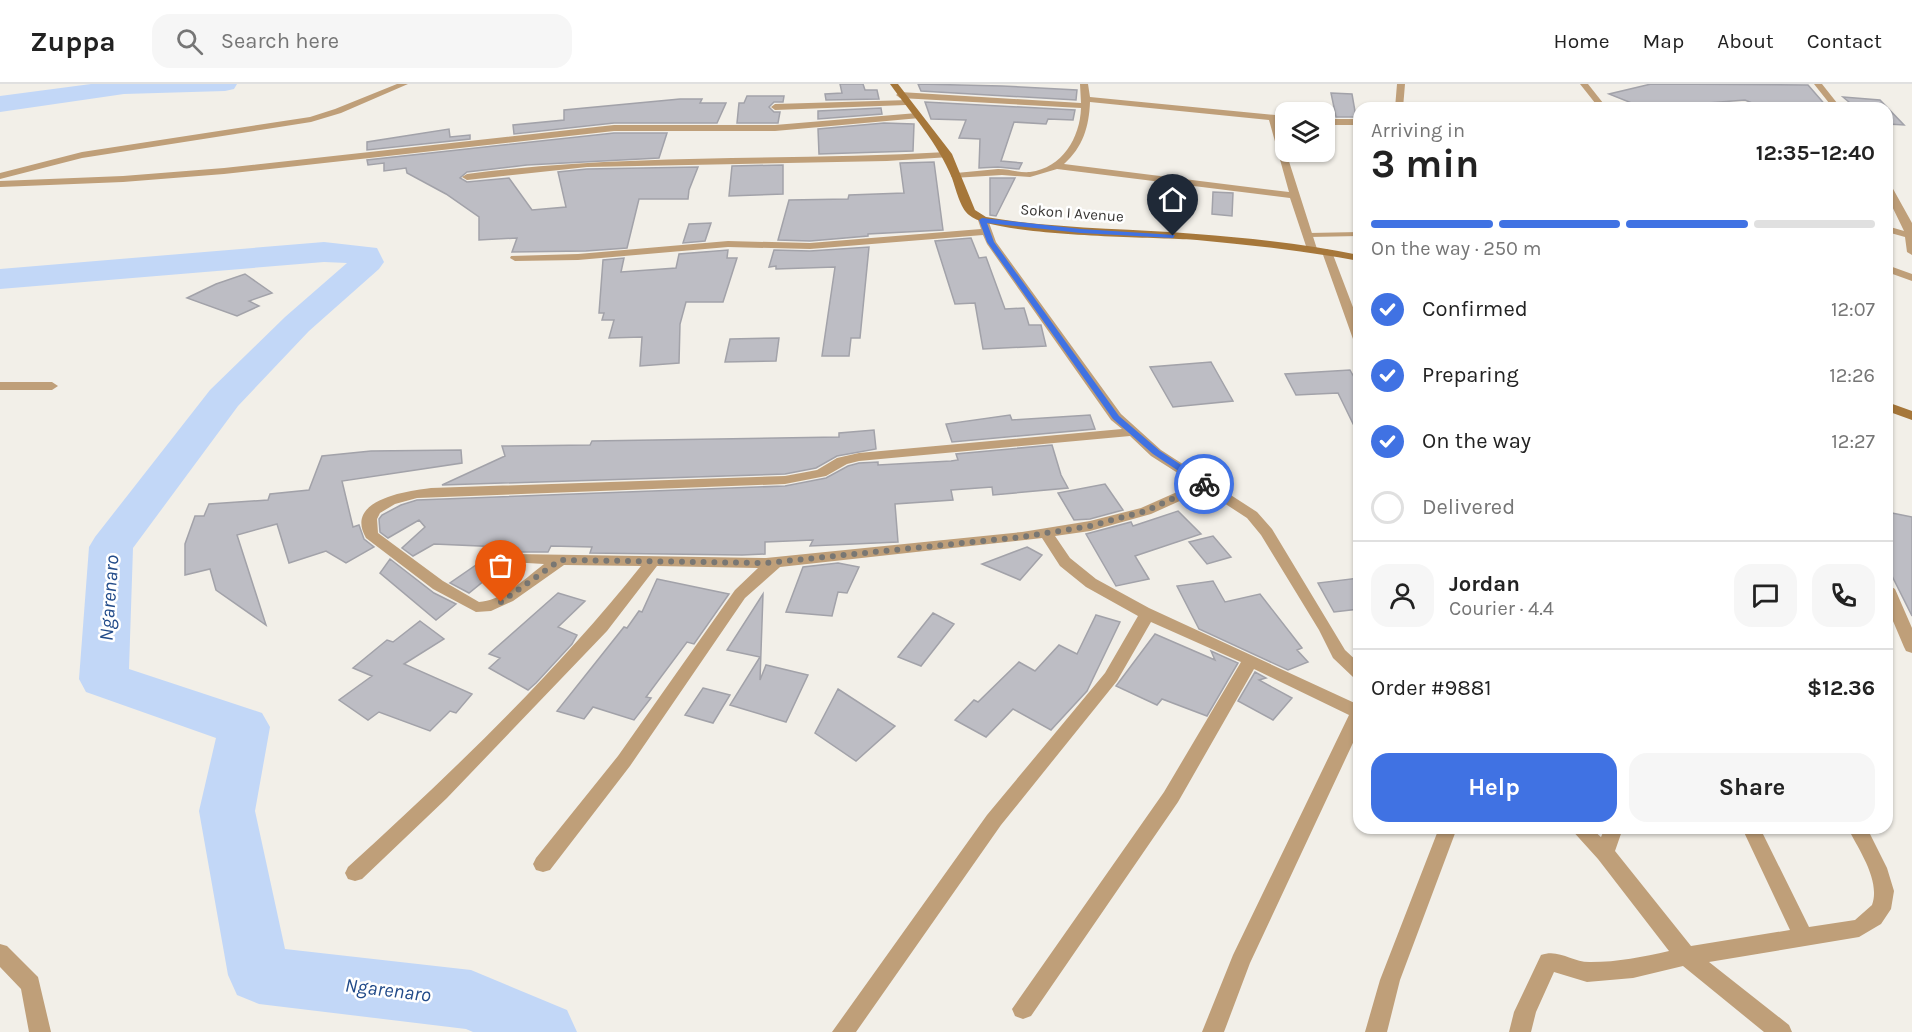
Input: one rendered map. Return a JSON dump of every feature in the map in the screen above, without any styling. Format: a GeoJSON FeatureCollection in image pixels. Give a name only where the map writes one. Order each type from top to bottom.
{"type":"FeatureCollection","features":[{"type":"Feature","properties":{"kind":"street"},"geometry":{"type":"LineString","coordinates":[[0,176],[82,155],[311,119],[338,111],[404,84]]}},
{"type":"Feature","properties":{"kind":"street"},"geometry":{"type":"LineString","coordinates":[[894,84],[947,155],[971,212],[985,226],[991,242],[1116,417],[1156,453],[1245,510],[1267,532],[1327,630],[1339,654],[1353,667]]}},
{"type":"Feature","properties":{"kind":"street"},"geometry":{"type":"LineString","coordinates":[[956,176],[999,171],[1030,175],[1056,166],[1072,152],[1085,125],[1084,84]]}},
{"type":"Feature","properties":{"kind":"street"},"geometry":{"type":"LineString","coordinates":[[1399,102],[1401,84]]}},
{"type":"Feature","properties":{"kind":"street"},"geometry":{"type":"LineString","coordinates":[[1584,84],[1598,102]]}},
{"type":"Feature","properties":{"kind":"street"},"geometry":{"type":"LineString","coordinates":[[1818,84],[1832,102]]}},
{"type":"Feature","properties":{"kind":"street"},"geometry":{"type":"LineString","coordinates":[[775,107],[903,98],[1085,103],[1273,118],[1294,196],[1312,249]]}},
{"type":"Feature","properties":{"kind":"street"},"geometry":{"type":"LineString","coordinates":[[0,184],[123,179],[224,171],[614,128],[775,128],[917,116]]}},
{"type":"Feature","properties":{"kind":"street"},"geometry":{"type":"LineString","coordinates":[[1335,122],[1353,122]]}},
{"type":"Feature","properties":{"kind":"street"},"geometry":{"type":"LineString","coordinates":[[467,177],[508,171],[665,161],[815,162],[947,155]]}},
{"type":"Feature","properties":{"kind":"street"},"geometry":{"type":"LineString","coordinates":[[1056,166],[1294,196]]}},
{"type":"Feature","properties":{"kind":"street"},"geometry":{"type":"LineString","coordinates":[[1893,197],[1912,236],[1912,252]]}},
{"type":"Feature","properties":{"kind":"street"},"geometry":{"type":"LineString","coordinates":[[1893,210],[1902,213]]}},
{"type":"Feature","properties":{"kind":"street"},"geometry":{"type":"LineString","coordinates":[[515,258],[578,257],[728,244],[810,246],[985,226]]}},
{"type":"Feature","properties":{"kind":"street","name":"Sokon I Avenue"},"geometry":{"type":"LineString","coordinates":[[985,226],[1024,226],[1196,237],[1312,249],[1353,257]]}},
{"type":"Feature","properties":{"kind":"street"},"geometry":{"type":"LineString","coordinates":[[1893,231],[1912,236]]}},
{"type":"Feature","properties":{"kind":"street"},"geometry":{"type":"LineString","coordinates":[[1327,252],[1353,323]]}},
{"type":"Feature","properties":{"kind":"street"},"geometry":{"type":"LineString","coordinates":[[1893,270],[1912,278]]}},
{"type":"Feature","properties":{"kind":"street"},"geometry":{"type":"LineString","coordinates":[[0,386],[52,386]]}},
{"type":"Feature","properties":{"kind":"street"},"geometry":{"type":"LineString","coordinates":[[1893,408],[1912,416]]}},
{"type":"Feature","properties":{"kind":"street"},"geometry":{"type":"LineString","coordinates":[[560,560],[501,602],[483,609],[438,585],[371,535],[369,522],[371,513],[377,507],[412,495],[532,488],[785,480],[821,472],[859,457],[1132,432]]}},
{"type":"Feature","properties":{"kind":"street"},"geometry":{"type":"LineString","coordinates":[[515,559],[776,562],[1090,526],[1146,511],[1205,485]]}},
{"type":"Feature","properties":{"kind":"street"},"geometry":{"type":"LineString","coordinates":[[1045,532],[1065,562],[1091,583],[1147,614],[1251,660],[1353,709]]}},
{"type":"Feature","properties":{"kind":"street"},"geometry":{"type":"LineString","coordinates":[[355,873],[441,793],[601,627],[652,562]]}},
{"type":"Feature","properties":{"kind":"street"},"geometry":{"type":"LineString","coordinates":[[543,864],[624,761],[740,594],[776,562]]}},
{"type":"Feature","properties":{"kind":"street"},"geometry":{"type":"LineString","coordinates":[[1893,603],[1912,647]]}},
{"type":"Feature","properties":{"kind":"street"},"geometry":{"type":"LineString","coordinates":[[843,1032],[994,820],[1111,677],[1147,614]]}},
{"type":"Feature","properties":{"kind":"street"},"geometry":{"type":"LineString","coordinates":[[1023,1009],[1171,797],[1251,660]]}},
{"type":"Feature","properties":{"kind":"street"},"geometry":{"type":"LineString","coordinates":[[1213,1032],[1240,962],[1353,725]]}},
{"type":"Feature","properties":{"kind":"street"},"geometry":{"type":"LineString","coordinates":[[1376,1032],[1390,980],[1446,834]]}},
{"type":"Feature","properties":{"kind":"street"},"geometry":{"type":"LineString","coordinates":[[1585,834],[1605,853],[1686,956],[1781,1032]]}},
{"type":"Feature","properties":{"kind":"street"},"geometry":{"type":"LineString","coordinates":[[1605,853],[1612,834]]}},
{"type":"Feature","properties":{"kind":"street"},"geometry":{"type":"LineString","coordinates":[[1754,834],[1803,937]]}},
{"type":"Feature","properties":{"kind":"street"},"geometry":{"type":"LineString","coordinates":[[1520,1032],[1526,1012],[1548,962],[1564,964],[1587,972],[1633,969],[1686,956],[1859,928],[1882,908],[1884,893],[1879,872],[1860,834]]}},
{"type":"Feature","properties":{"kind":"street"},"geometry":{"type":"LineString","coordinates":[[0,953],[31,984],[40,1032]]}},
{"type":"Feature","properties":{"kind":"lane"},"geometry":{"type":"LineString","coordinates":[[1309,235],[1353,234]]}},
{"type":"Feature","properties":{"kind":"building"},"geometry":{"type":"Polygon","coordinates":[[[840,84],[863,84],[865,90],[877,90],[879,99],[826,100],[825,94],[842,93],[840,84]]]}},
{"type":"Feature","properties":{"kind":"building"},"geometry":{"type":"Polygon","coordinates":[[[918,84],[1077,90],[1076,100],[921,91],[918,84]]]}},
{"type":"Feature","properties":{"kind":"building"},"geometry":{"type":"Polygon","coordinates":[[[1651,84],[1808,85],[1823,102],[1750,102],[1745,100],[1629,102],[1609,94],[1651,84]]]}},
{"type":"Feature","properties":{"kind":"building"},"geometry":{"type":"Polygon","coordinates":[[[1331,93],[1352,94],[1353,117],[1336,117],[1335,102],[1333,102],[1331,93]]]}},
{"type":"Feature","properties":{"kind":"building"},"geometry":{"type":"Polygon","coordinates":[[[747,96],[784,96],[783,102],[774,102],[769,107],[774,112],[780,112],[778,123],[737,123],[739,103],[744,103],[747,96]]]}},
{"type":"Feature","properties":{"kind":"building"},"geometry":{"type":"Polygon","coordinates":[[[1843,97],[1882,102],[1849,102],[1843,97]]]}},
{"type":"Feature","properties":{"kind":"building"},"geometry":{"type":"Polygon","coordinates":[[[702,99],[700,103],[726,103],[717,123],[614,123],[514,134],[513,125],[564,120],[564,110],[702,99]]]}},
{"type":"Feature","properties":{"kind":"building"},"geometry":{"type":"Polygon","coordinates":[[[925,102],[1075,110],[1073,120],[1048,119],[1046,124],[1014,122],[1001,161],[1022,163],[1019,169],[979,168],[980,139],[959,138],[966,120],[931,119],[925,102]]]}},
{"type":"Feature","properties":{"kind":"building"},"geometry":{"type":"Polygon","coordinates":[[[881,108],[882,114],[818,119],[818,111],[881,108]]]}},
{"type":"Feature","properties":{"kind":"building"},"geometry":{"type":"Polygon","coordinates":[[[1893,114],[1904,125],[1893,124],[1893,114]]]}},
{"type":"Feature","properties":{"kind":"building"},"geometry":{"type":"Polygon","coordinates":[[[884,123],[914,124],[913,151],[819,154],[818,129],[884,123]]]}},
{"type":"Feature","properties":{"kind":"building"},"geometry":{"type":"Polygon","coordinates":[[[449,129],[450,137],[470,135],[470,139],[367,150],[367,142],[449,129]]]}},
{"type":"Feature","properties":{"kind":"building"},"geometry":{"type":"Polygon","coordinates":[[[614,133],[667,133],[659,158],[527,165],[467,172],[460,178],[467,182],[509,178],[532,210],[566,207],[558,172],[587,169],[698,167],[688,199],[639,199],[627,248],[512,252],[517,238],[479,240],[479,217],[446,194],[407,173],[406,168],[384,171],[384,163],[368,165],[367,160],[614,133]]]}},
{"type":"Feature","properties":{"kind":"building"},"geometry":{"type":"Polygon","coordinates":[[[934,162],[943,230],[868,234],[868,236],[810,241],[778,240],[789,200],[848,199],[849,195],[904,193],[900,163],[934,162]]]}},
{"type":"Feature","properties":{"kind":"building"},"geometry":{"type":"Polygon","coordinates":[[[783,165],[783,194],[729,196],[732,166],[783,165]]]}},
{"type":"Feature","properties":{"kind":"building"},"geometry":{"type":"Polygon","coordinates":[[[990,178],[1015,178],[996,216],[990,215],[990,178]]]}},
{"type":"Feature","properties":{"kind":"building"},"geometry":{"type":"Polygon","coordinates":[[[1213,192],[1233,193],[1232,216],[1212,214],[1213,192]]]}},
{"type":"Feature","properties":{"kind":"building"},"geometry":{"type":"Polygon","coordinates":[[[711,223],[705,241],[683,243],[689,224],[711,223]]]}},
{"type":"Feature","properties":{"kind":"building"},"geometry":{"type":"Polygon","coordinates":[[[971,238],[979,258],[986,257],[1005,309],[1024,308],[1029,325],[1041,325],[1046,346],[983,349],[975,303],[955,304],[935,241],[971,238]]]}},
{"type":"Feature","properties":{"kind":"building"},"geometry":{"type":"Polygon","coordinates":[[[869,247],[860,338],[851,338],[849,356],[822,356],[835,267],[776,269],[776,266],[769,267],[774,250],[810,251],[869,247]]]}},
{"type":"Feature","properties":{"kind":"building"},"geometry":{"type":"Polygon","coordinates":[[[728,250],[727,258],[737,258],[723,302],[686,302],[680,324],[679,363],[640,366],[642,337],[609,338],[614,320],[602,320],[604,313],[599,313],[603,260],[624,258],[621,272],[676,268],[679,254],[728,250]]]}},
{"type":"Feature","properties":{"kind":"building"},"geometry":{"type":"Polygon","coordinates":[[[245,274],[272,293],[249,301],[259,306],[237,316],[187,298],[216,284],[245,274]]]}},
{"type":"Feature","properties":{"kind":"building"},"geometry":{"type":"Polygon","coordinates":[[[779,338],[776,361],[725,362],[730,339],[779,338]]]}},
{"type":"Feature","properties":{"kind":"building"},"geometry":{"type":"Polygon","coordinates":[[[1211,362],[1233,401],[1173,407],[1150,367],[1211,362]]]}},
{"type":"Feature","properties":{"kind":"building"},"geometry":{"type":"Polygon","coordinates":[[[1350,370],[1353,375],[1353,424],[1338,393],[1296,395],[1285,374],[1350,370]]]}},
{"type":"Feature","properties":{"kind":"building"},"geometry":{"type":"Polygon","coordinates":[[[1010,415],[1012,420],[1090,415],[1095,429],[952,442],[946,424],[1010,415]]]}},
{"type":"Feature","properties":{"kind":"building"},"geometry":{"type":"Polygon","coordinates":[[[874,430],[876,449],[837,456],[816,468],[785,474],[442,485],[505,456],[502,446],[590,445],[592,441],[839,437],[839,433],[874,430]]]}},
{"type":"Feature","properties":{"kind":"building"},"geometry":{"type":"Polygon","coordinates":[[[1052,445],[1061,475],[1068,488],[993,495],[992,487],[951,490],[953,500],[895,504],[898,542],[810,546],[813,540],[765,542],[765,554],[742,555],[590,553],[592,547],[551,546],[548,552],[505,552],[508,556],[505,559],[507,562],[469,593],[450,583],[502,547],[434,544],[413,556],[402,548],[425,527],[419,520],[388,538],[380,532],[379,519],[382,515],[417,500],[785,486],[826,478],[848,466],[859,463],[878,462],[878,465],[951,461],[958,460],[956,454],[1052,445]]]}},
{"type":"Feature","properties":{"kind":"building"},"geometry":{"type":"Polygon","coordinates":[[[461,450],[462,463],[342,481],[353,527],[359,525],[364,539],[374,547],[346,563],[326,551],[289,563],[277,524],[237,535],[266,625],[216,590],[210,569],[185,575],[185,544],[195,516],[204,516],[209,504],[268,500],[270,494],[309,490],[322,456],[371,451],[461,450]]]}},
{"type":"Feature","properties":{"kind":"building"},"geometry":{"type":"Polygon","coordinates":[[[1105,484],[1123,510],[1090,519],[1074,520],[1058,493],[1105,484]]]}},
{"type":"Feature","properties":{"kind":"building"},"geometry":{"type":"Polygon","coordinates":[[[1178,511],[1201,534],[1135,556],[1149,579],[1116,586],[1086,534],[1131,522],[1133,526],[1178,511]]]}},
{"type":"Feature","properties":{"kind":"building"},"geometry":{"type":"Polygon","coordinates":[[[1893,513],[1912,517],[1912,616],[1893,578],[1893,513]]]}},
{"type":"Feature","properties":{"kind":"building"},"geometry":{"type":"Polygon","coordinates":[[[1213,536],[1231,557],[1207,564],[1189,542],[1213,536]]]}},
{"type":"Feature","properties":{"kind":"building"},"geometry":{"type":"Polygon","coordinates":[[[1027,547],[1042,555],[1020,580],[982,564],[1027,547]]]}},
{"type":"Feature","properties":{"kind":"building"},"geometry":{"type":"Polygon","coordinates":[[[390,559],[434,593],[456,604],[436,620],[380,573],[390,559]]]}},
{"type":"Feature","properties":{"kind":"building"},"geometry":{"type":"Polygon","coordinates":[[[838,563],[859,567],[847,593],[838,592],[832,616],[786,612],[803,567],[838,563]]]}},
{"type":"Feature","properties":{"kind":"building"},"geometry":{"type":"Polygon","coordinates":[[[657,579],[729,594],[694,644],[687,642],[646,697],[651,698],[634,720],[593,707],[584,719],[557,711],[624,627],[627,628],[639,611],[642,612],[657,579]]]}},
{"type":"Feature","properties":{"kind":"building"},"geometry":{"type":"Polygon","coordinates":[[[1353,579],[1353,610],[1334,612],[1318,583],[1353,579]]]}},
{"type":"Feature","properties":{"kind":"building"},"geometry":{"type":"Polygon","coordinates":[[[1213,581],[1225,602],[1260,594],[1302,648],[1297,650],[1308,662],[1288,670],[1199,629],[1177,586],[1213,581]]]}},
{"type":"Feature","properties":{"kind":"building"},"geometry":{"type":"Polygon","coordinates":[[[558,593],[585,601],[558,627],[577,635],[572,644],[528,690],[489,668],[500,658],[489,654],[558,593]]]}},
{"type":"Feature","properties":{"kind":"building"},"geometry":{"type":"Polygon","coordinates":[[[763,594],[760,680],[766,665],[808,675],[786,722],[730,705],[760,657],[727,650],[763,594]]]}},
{"type":"Feature","properties":{"kind":"building"},"geometry":{"type":"Polygon","coordinates":[[[933,613],[954,624],[921,666],[898,657],[933,613]]]}},
{"type":"Feature","properties":{"kind":"building"},"geometry":{"type":"Polygon","coordinates":[[[1096,615],[1120,622],[1087,691],[1051,730],[1013,709],[986,737],[955,720],[974,700],[978,702],[1019,662],[1035,671],[1059,645],[1077,654],[1096,615]]]}},
{"type":"Feature","properties":{"kind":"building"},"geometry":{"type":"Polygon","coordinates":[[[420,621],[444,639],[404,664],[472,694],[456,713],[450,711],[430,731],[379,712],[368,720],[339,700],[372,676],[353,668],[387,640],[393,642],[420,621]]]}},
{"type":"Feature","properties":{"kind":"building"},"geometry":{"type":"Polygon","coordinates":[[[1155,634],[1215,660],[1211,651],[1238,663],[1207,716],[1162,699],[1157,705],[1116,686],[1155,634]]]}},
{"type":"Feature","properties":{"kind":"building"},"geometry":{"type":"Polygon","coordinates":[[[1255,672],[1266,678],[1259,680],[1292,698],[1273,720],[1238,701],[1255,672]]]}},
{"type":"Feature","properties":{"kind":"building"},"geometry":{"type":"Polygon","coordinates":[[[703,688],[730,695],[713,723],[685,715],[703,688]]]}},
{"type":"Feature","properties":{"kind":"building"},"geometry":{"type":"Polygon","coordinates":[[[838,689],[895,726],[856,761],[815,733],[838,689]]]}},
{"type":"Feature","properties":{"kind":"waterway","name":"Ngarenaro"},"geometry":{"type":"LineString","coordinates":[[0,104],[124,87],[225,84]]}},
{"type":"Feature","properties":{"kind":"waterway","name":"Ngarenaro"},"geometry":{"type":"LineString","coordinates":[[0,279],[324,252],[366,255],[368,262],[297,324],[224,398],[111,547],[104,679],[244,727],[227,811],[259,975],[471,1000],[544,1032]]}},
{"type":"Feature","properties":{"kind":"way so far"},"geometry":{"type":"LineString","coordinates":[[501,602],[560,560],[766,563],[1022,537],[1090,526],[1146,511],[1204,484]]}},
{"type":"Feature","properties":{"kind":"route"},"geometry":{"type":"LineString","coordinates":[[1173,236],[1081,231],[982,220],[991,242],[1116,417],[1156,453],[1204,484]]}}]}
